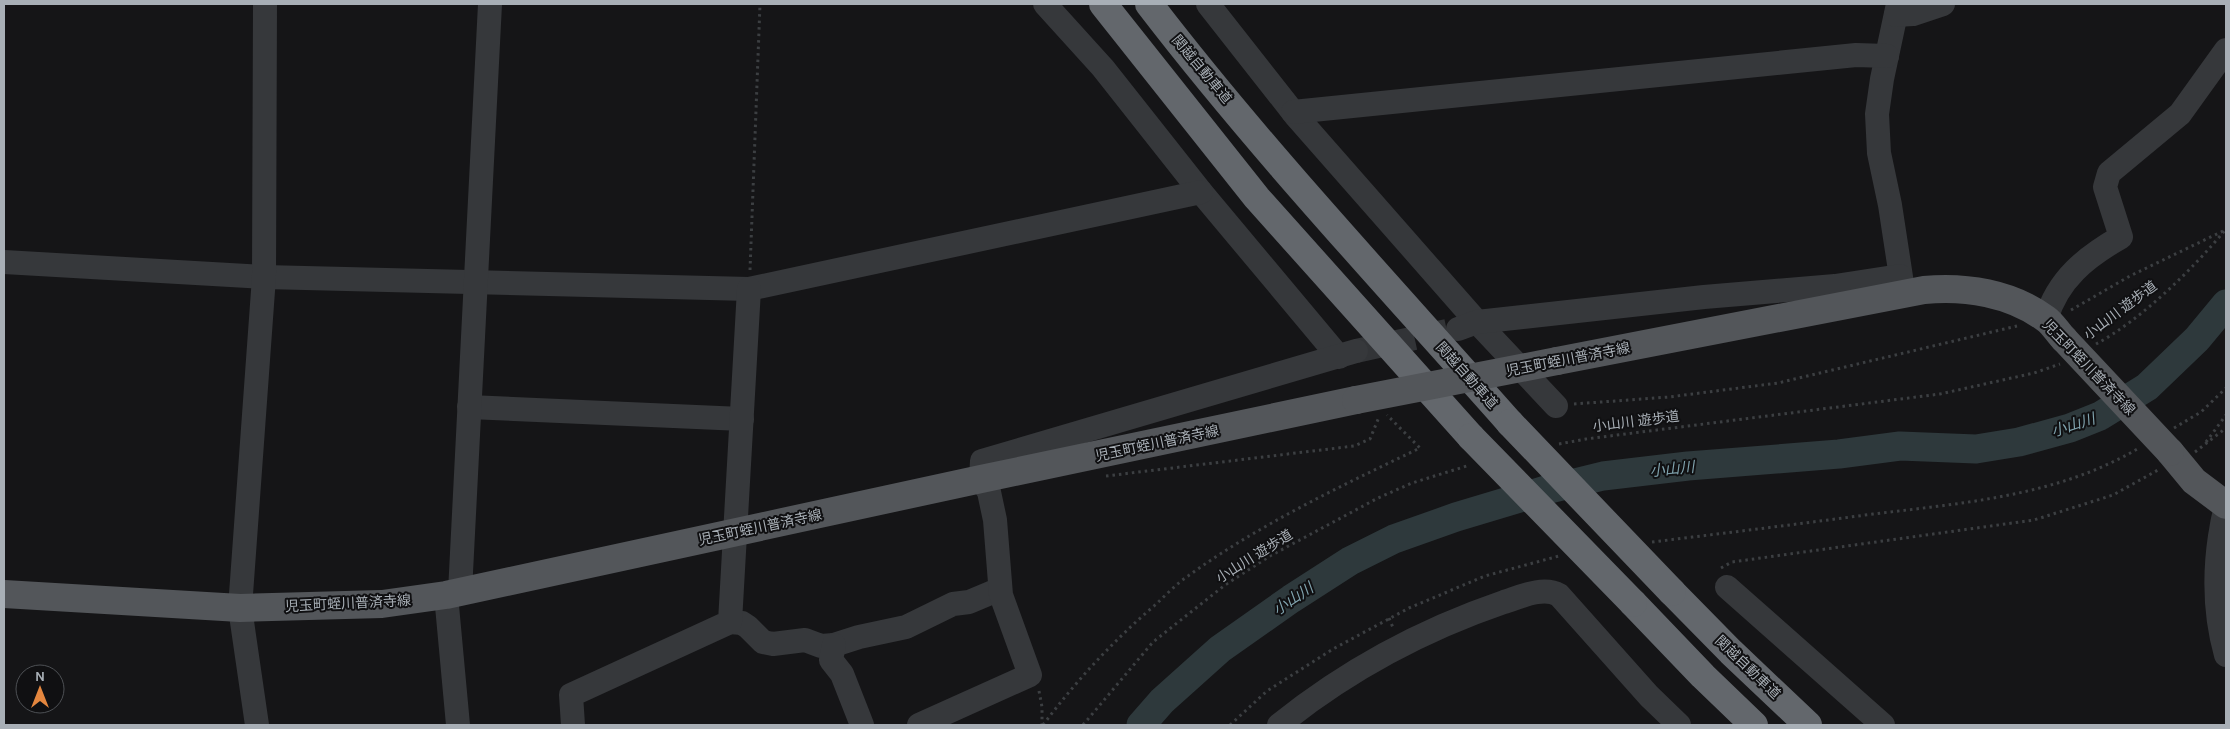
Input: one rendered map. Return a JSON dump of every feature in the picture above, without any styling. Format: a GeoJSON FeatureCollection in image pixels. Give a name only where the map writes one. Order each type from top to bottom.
{"type":"FeatureCollection","features":[{"type":"Feature","properties":{"kind":"highway"},"geometry":{"type":"LineString","coordinates":[[1102,4],[1257,198],[1474,450],[1633,603],[1754,725]]}},
{"type":"Feature","properties":{"kind":"highway","name":"関越自動車道"},"geometry":{"type":"LineString","coordinates":[[1150,4],[1177,40],[1290,174],[1510,423],[1672,592],[1808,725]]}},
{"type":"Feature","properties":{"kind":"main road","name":"児玉町蛭川普済寺線"},"geometry":{"type":"LineString","coordinates":[[4,594],[240,608],[382,604],[453,594],[981,478],[1356,400],[1557,361],[1902,285],[1984,292],[2017,303],[2046,319],[2174,456],[2194,481],[2226,505]]}},
{"type":"Feature","properties":{"kind":"street"},"geometry":{"type":"LineString","coordinates":[[257,725],[240,608],[264,276],[266,4]]}},
{"type":"Feature","properties":{"kind":"street"},"geometry":{"type":"LineString","coordinates":[[458,725],[453,594],[469,408],[490,4]]}},
{"type":"Feature","properties":{"kind":"street"},"geometry":{"type":"LineString","coordinates":[[919,725],[1030,675],[1000,590],[995,520],[989,492],[981,478],[982,462],[1348,354],[1202,192],[1103,68],[1045,4]]}},
{"type":"Feature","properties":{"kind":"street"},"geometry":{"type":"LineString","coordinates":[[1208,4],[1293,112],[1467,325],[1556,406]]}},
{"type":"Feature","properties":{"kind":"street"},"geometry":{"type":"LineString","coordinates":[[1467,325],[1704,297],[1835,286],[1902,285],[1890,205],[1879,153],[1878,114],[1897,9],[1914,14],[1943,4]]}},
{"type":"Feature","properties":{"kind":"street"},"geometry":{"type":"LineString","coordinates":[[2046,319],[2050,306],[2075,268],[2091,254],[2120,237],[2105,187],[2109,173],[2180,114],[2226,50]]}},
{"type":"Feature","properties":{"kind":"street"},"geometry":{"type":"LineString","coordinates":[[1293,112],[1856,55],[1887,56]]}},
{"type":"Feature","properties":{"kind":"street"},"geometry":{"type":"LineString","coordinates":[[4,262],[264,276],[750,288],[1202,192]]}},
{"type":"Feature","properties":{"kind":"street"},"geometry":{"type":"LineString","coordinates":[[730,622],[750,288]]}},
{"type":"Feature","properties":{"kind":"street"},"geometry":{"type":"LineString","coordinates":[[469,408],[742,419]]}},
{"type":"Feature","properties":{"kind":"street"},"geometry":{"type":"LineString","coordinates":[[2226,510],[2219,546],[2216,584],[2218,618],[2226,655]]}},
{"type":"Feature","properties":{"kind":"street"},"geometry":{"type":"LineString","coordinates":[[1727,586],[1879,724]]}},
{"type":"Feature","properties":{"kind":"street"},"geometry":{"type":"LineString","coordinates":[[573,725],[571,694],[730,622],[742,623],[763,642],[772,644],[805,640],[821,646],[834,645],[859,637],[906,627],[953,604],[969,602],[1000,590]]}},
{"type":"Feature","properties":{"kind":"street"},"geometry":{"type":"LineString","coordinates":[[1279,725],[1310,700],[1344,678],[1438,628],[1491,607],[1542,592],[1552,591],[1564,601],[1649,696],[1679,725]]}},
{"type":"Feature","properties":{"kind":"street"},"geometry":{"type":"LineString","coordinates":[[834,645],[831,660],[842,674],[862,725]]}},
{"type":"Feature","properties":{"kind":"path"},"geometry":{"type":"LineString","coordinates":[[750,288],[760,4]]}},
{"type":"Feature","properties":{"kind":"path"},"geometry":{"type":"LineString","coordinates":[[1556,406],[1669,397],[1778,383],[2046,319],[2070,310],[2130,276],[2226,229]]}},
{"type":"Feature","properties":{"kind":"path","name":"小山川 遊歩道"},"geometry":{"type":"LineString","coordinates":[[1558,444],[1605,436],[1940,394],[2034,373],[2073,349],[2104,340],[2143,311],[2202,258],[2226,229]]}},
{"type":"Feature","properties":{"kind":"path"},"geometry":{"type":"LineString","coordinates":[[1042,725],[1079,678],[1136,622],[1186,577],[1258,530],[1335,489],[1420,448],[1382,410],[1370,439],[1354,446],[1098,477]]}},
{"type":"Feature","properties":{"kind":"path"},"geometry":{"type":"LineString","coordinates":[[2203,446],[2226,414]]}},
{"type":"Feature","properties":{"kind":"path"},"geometry":{"type":"LineString","coordinates":[[1727,586],[1720,579],[1718,571],[1732,562],[2034,520],[2113,495],[2174,456],[2193,454],[2226,428]]}},
{"type":"Feature","properties":{"kind":"path","name":"小山川 遊歩道"},"geometry":{"type":"LineString","coordinates":[[1083,725],[1153,642],[1225,585],[1270,556],[1378,498],[1412,483],[1474,450]]}},
{"type":"Feature","properties":{"kind":"path"},"geometry":{"type":"LineString","coordinates":[[1390,618],[1393,628]]}},
{"type":"Feature","properties":{"kind":"path"},"geometry":{"type":"LineString","coordinates":[[1030,675],[1038,689],[1042,707],[1042,725]]}},
{"type":"Feature","properties":{"kind":"waterway","name":"小山川"},"geometry":{"type":"LineString","coordinates":[[1141,725],[1162,701],[1220,649],[1291,599],[1350,561],[1394,539],[1456,517],[1546,490],[1603,476],[1688,466],[1839,454],[1900,446],[1976,449],[2019,442],[2070,428],[2100,416],[2147,387],[2197,339],[2226,304]]}},
{"type":"Feature","properties":{"kind":"tunnel"},"geometry":{"type":"LineString","coordinates":[[1356,351],[1447,331]]}}]}
